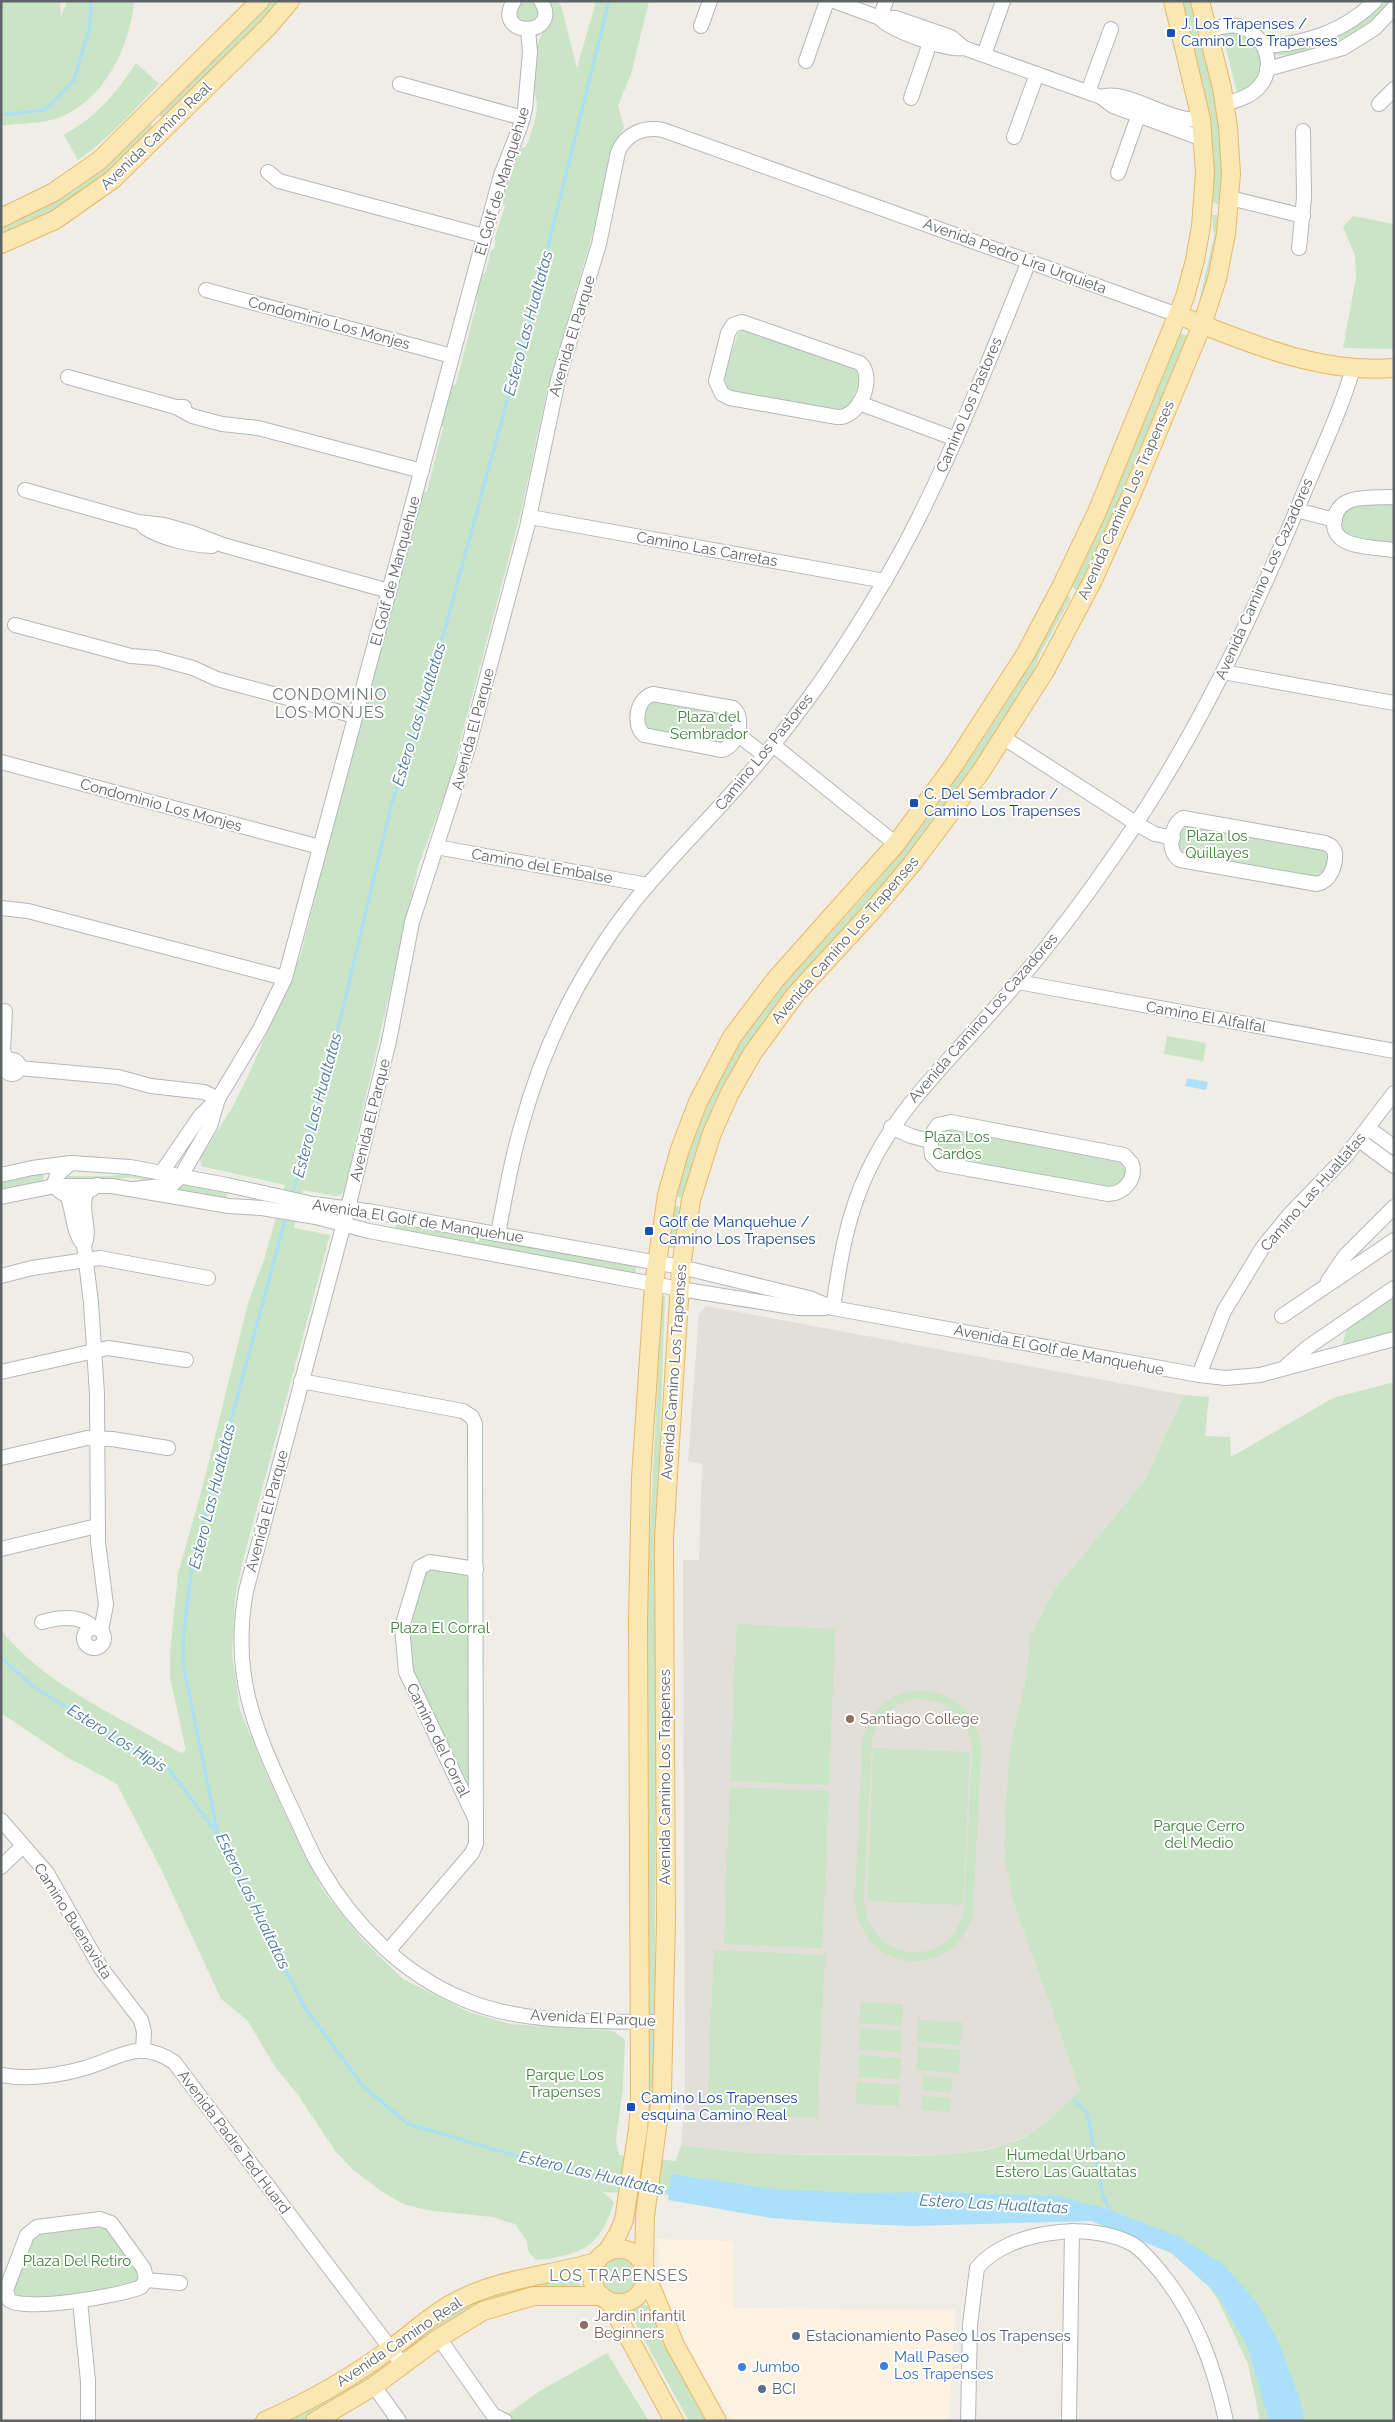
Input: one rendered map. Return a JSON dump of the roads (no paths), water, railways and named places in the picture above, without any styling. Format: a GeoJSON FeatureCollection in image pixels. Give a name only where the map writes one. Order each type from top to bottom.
{"type":"FeatureCollection","features":[{"type":"Feature","properties":{"kind":"main road","name":"Avenida Camino Real"},"geometry":{"type":"LineString","coordinates":[[1,218],[37,202],[71,182],[100,160],[260,1]]}},
{"type":"Feature","properties":{"kind":"main road","name":"Avenida Camino Real"},"geometry":{"type":"LineString","coordinates":[[1,244],[37,229],[83,202],[124,170],[268,27],[290,1]]}},
{"type":"Feature","properties":{"kind":"main road","name":"Avenida Camino Los Trapenses"},"geometry":{"type":"LineString","coordinates":[[601,2257],[618,2234],[626,2211],[640,2100],[638,2021],[638,1620],[641,1477],[656,1262],[667,1195],[680,1149],[698,1102],[732,1037],[775,980],[896,844],[982,725],[1025,655],[1060,589],[1100,504],[1178,315],[1191,278],[1202,226],[1205,191],[1204,139],[1173,1]]}},
{"type":"Feature","properties":{"kind":"main road","name":"Avenida Camino Los Trapenses"},"geometry":{"type":"LineString","coordinates":[[717,2421],[671,2338],[645,2271],[645,2216],[662,2091],[664,2022],[666,1920],[664,1540],[681,1267],[691,1200],[704,1155],[721,1111],[764,1034],[795,995],[861,924],[912,864],[956,807],[1004,738],[1046,671],[1079,608],[1121,520],[1202,324],[1222,256],[1230,198],[1230,150],[1225,104],[1200,1]]}},
{"type":"Feature","properties":{"kind":"main road"},"geometry":{"type":"LineString","coordinates":[[152,109],[157,120],[169,126]]}},
{"type":"Feature","properties":{"kind":"main road","name":"Avenida Pedro Lira Urquieta"},"geometry":{"type":"LineString","coordinates":[[1178,315],[1294,356],[1353,368],[1394,368]]}},
{"type":"Feature","properties":{"kind":"main road"},"geometry":{"type":"LineString","coordinates":[[1060,589],[1072,593],[1079,608]]}},
{"type":"Feature","properties":{"kind":"main road"},"geometry":{"type":"LineString","coordinates":[[667,1195],[678,1202],[691,1200]]}},
{"type":"Feature","properties":{"kind":"main road"},"geometry":{"type":"LineString","coordinates":[[606,2298],[621,2302],[632,2299],[644,2286],[645,2271],[638,2257],[629,2251],[617,2249],[601,2257],[593,2272],[593,2283],[606,2298],[674,2421]]}},
{"type":"Feature","properties":{"kind":"main road","name":"Avenida Camino Real"},"geometry":{"type":"LineString","coordinates":[[266,2421],[308,2402],[390,2349],[453,2302],[474,2292],[504,2282],[567,2271],[601,2257]]}},
{"type":"Feature","properties":{"kind":"main road","name":"Avenida Camino Real"},"geometry":{"type":"LineString","coordinates":[[316,2421],[374,2386],[439,2338],[483,2311],[519,2300],[548,2295],[606,2298]]}},
{"type":"Feature","properties":{"kind":"street"},"geometry":{"type":"LineString","coordinates":[[514,1],[510,11],[511,18],[518,27],[528,30],[537,27],[543,20],[545,10],[541,1]]}},
{"type":"Feature","properties":{"kind":"street"},"geometry":{"type":"LineString","coordinates":[[701,26],[710,1]]}},
{"type":"Feature","properties":{"kind":"street"},"geometry":{"type":"LineString","coordinates":[[806,61],[827,1]]}},
{"type":"Feature","properties":{"kind":"street"},"geometry":{"type":"LineString","coordinates":[[834,1],[880,18],[892,17],[932,36],[955,40],[964,48],[1095,94],[1116,96],[1141,110],[1204,139]]}},
{"type":"Feature","properties":{"kind":"street"},"geometry":{"type":"LineString","coordinates":[[880,18],[886,1]]}},
{"type":"Feature","properties":{"kind":"street"},"geometry":{"type":"LineString","coordinates":[[984,55],[1003,1]]}},
{"type":"Feature","properties":{"kind":"street"},"geometry":{"type":"LineString","coordinates":[[1264,46],[1306,40],[1334,31],[1358,17],[1374,1]]}},
{"type":"Feature","properties":{"kind":"street"},"geometry":{"type":"LineString","coordinates":[[1268,69],[1344,48],[1364,36],[1392,11]]}},
{"type":"Feature","properties":{"kind":"street"},"geometry":{"type":"LineString","coordinates":[[1207,31],[1222,26],[1238,26],[1255,35],[1264,46],[1267,54],[1268,69],[1258,88],[1246,97],[1225,104]]}},
{"type":"Feature","properties":{"kind":"street"},"geometry":{"type":"LineString","coordinates":[[1095,94],[1111,29]]}},
{"type":"Feature","properties":{"kind":"street","name":"El Golf de Manquehue"},"geometry":{"type":"LineString","coordinates":[[181,1176],[210,1126],[218,1099],[260,1029],[285,978],[484,236],[505,161],[523,118],[530,52],[528,30]]}},
{"type":"Feature","properties":{"kind":"street"},"geometry":{"type":"LineString","coordinates":[[911,98],[932,36]]}},
{"type":"Feature","properties":{"kind":"street"},"geometry":{"type":"LineString","coordinates":[[1014,137],[1037,74]]}},
{"type":"Feature","properties":{"kind":"street"},"geometry":{"type":"LineString","coordinates":[[400,84],[523,118]]}},
{"type":"Feature","properties":{"kind":"street"},"geometry":{"type":"LineString","coordinates":[[1379,104],[1394,89]]}},
{"type":"Feature","properties":{"kind":"street"},"geometry":{"type":"LineString","coordinates":[[1141,110],[1184,119],[1201,119]]}},
{"type":"Feature","properties":{"kind":"street"},"geometry":{"type":"LineString","coordinates":[[1118,173],[1141,110]]}},
{"type":"Feature","properties":{"kind":"street","name":"Avenida Pedro Lira Urquieta"},"geometry":{"type":"LineString","coordinates":[[639,131],[651,128],[663,130],[1178,315]]}},
{"type":"Feature","properties":{"kind":"street","name":"Avenida El Parque"},"geometry":{"type":"LineString","coordinates":[[639,131],[628,138],[618,152],[599,244],[564,355],[551,405],[530,517],[460,777],[412,922],[389,1041],[344,1225],[246,1591],[241,1636],[244,1684],[259,1739],[319,1867],[353,1916],[389,1950],[434,1986],[464,2000],[502,2011],[541,2018],[664,2022]]}},
{"type":"Feature","properties":{"kind":"street"},"geometry":{"type":"LineString","coordinates":[[1300,248],[1303,216],[1303,131]]}},
{"type":"Feature","properties":{"kind":"street"},"geometry":{"type":"LineString","coordinates":[[268,172],[279,181],[484,236]]}},
{"type":"Feature","properties":{"kind":"street"},"geometry":{"type":"LineString","coordinates":[[1230,198],[1303,216]]}},
{"type":"Feature","properties":{"kind":"street","name":"Camino Los Pastores"},"geometry":{"type":"LineString","coordinates":[[498,1234],[521,1125],[551,1041],[590,967],[619,922],[648,885],[769,750],[838,656],[885,581],[920,516],[956,438],[1030,261]]}},
{"type":"Feature","properties":{"kind":"street","name":"Condominio Los Monjes"},"geometry":{"type":"LineString","coordinates":[[206,290],[452,356]]}},
{"type":"Feature","properties":{"kind":"street"},"geometry":{"type":"LineString","coordinates":[[747,322],[860,363],[866,369],[867,377],[859,403],[853,413],[842,418],[726,396],[719,391],[716,381],[730,329],[737,323],[747,322]]}},
{"type":"Feature","properties":{"kind":"street","name":"Avenida Camino Los Cazadores"},"geometry":{"type":"LineString","coordinates":[[832,1308],[851,1211],[866,1173],[891,1127],[908,1104],[1018,982],[1080,904],[1136,824],[1178,756],[1224,672],[1261,593],[1353,368]]}},
{"type":"Feature","properties":{"kind":"street"},"geometry":{"type":"LineString","coordinates":[[68,377],[176,407],[192,416],[222,424],[244,425],[422,471]]}},
{"type":"Feature","properties":{"kind":"street"},"geometry":{"type":"LineString","coordinates":[[859,403],[956,438]]}},
{"type":"Feature","properties":{"kind":"street"},"geometry":{"type":"LineString","coordinates":[[25,490],[138,522],[183,530],[223,545],[389,591]]}},
{"type":"Feature","properties":{"kind":"street"},"geometry":{"type":"LineString","coordinates":[[1394,497],[1348,500],[1340,506],[1334,520],[1336,532],[1343,540],[1394,550]]}},
{"type":"Feature","properties":{"kind":"street"},"geometry":{"type":"LineString","coordinates":[[1296,510],[1334,520]]}},
{"type":"Feature","properties":{"kind":"street","name":"Camino Las Carretas"},"geometry":{"type":"LineString","coordinates":[[530,517],[885,581]]}},
{"type":"Feature","properties":{"kind":"street"},"geometry":{"type":"LineString","coordinates":[[15,626],[131,656],[147,665],[187,676],[217,679],[355,716]]}},
{"type":"Feature","properties":{"kind":"street"},"geometry":{"type":"LineString","coordinates":[[1224,672],[1394,703]]}},
{"type":"Feature","properties":{"kind":"street"},"geometry":{"type":"LineString","coordinates":[[653,694],[730,707],[739,715],[736,732],[733,744],[721,750],[649,736],[639,728],[641,704],[646,696],[653,694]]}},
{"type":"Feature","properties":{"kind":"street"},"geometry":{"type":"LineString","coordinates":[[736,732],[769,750],[896,844]]}},
{"type":"Feature","properties":{"kind":"street"},"geometry":{"type":"LineString","coordinates":[[1004,738],[1136,824],[1154,834],[1172,838]]}},
{"type":"Feature","properties":{"kind":"street","name":"Condominio Los Monjes"},"geometry":{"type":"LineString","coordinates":[[1,762],[320,848]]}},
{"type":"Feature","properties":{"kind":"street"},"geometry":{"type":"LineString","coordinates":[[1186,818],[1324,843],[1331,846],[1335,856],[1329,877],[1317,884],[1180,860],[1172,852],[1172,838],[1176,824],[1186,818]]}},
{"type":"Feature","properties":{"kind":"street","name":"Camino del Embalse"},"geometry":{"type":"LineString","coordinates":[[436,846],[648,885]]}},
{"type":"Feature","properties":{"kind":"street"},"geometry":{"type":"LineString","coordinates":[[1,908],[28,910],[285,978]]}},
{"type":"Feature","properties":{"kind":"street","name":"Camino El Alfalfal"},"geometry":{"type":"LineString","coordinates":[[1018,982],[1394,1051]]}},
{"type":"Feature","properties":{"kind":"street"},"geometry":{"type":"LineString","coordinates":[[5,1011],[4,1051],[8,1069],[118,1077],[151,1086],[204,1092],[218,1099]]}},
{"type":"Feature","properties":{"kind":"street","name":"Camino Las Hualtatas"},"geometry":{"type":"LineString","coordinates":[[1199,1375],[1224,1311],[1249,1267],[1290,1214],[1359,1140],[1394,1093]]}},
{"type":"Feature","properties":{"kind":"street","name":"El Golf de Manquehue"},"geometry":{"type":"LineString","coordinates":[[162,1172],[201,1115],[218,1099]]}},
{"type":"Feature","properties":{"kind":"street"},"geometry":{"type":"LineString","coordinates":[[951,1122],[1120,1154],[1130,1160],[1133,1172],[1125,1188],[1116,1193],[1108,1194],[946,1165],[934,1158],[930,1151],[930,1141],[934,1128],[942,1123],[951,1122]]}},
{"type":"Feature","properties":{"kind":"street"},"geometry":{"type":"LineString","coordinates":[[891,1127],[910,1136],[930,1141]]}},
{"type":"Feature","properties":{"kind":"street"},"geometry":{"type":"LineString","coordinates":[[1368,1128],[1394,1147]]}},
{"type":"Feature","properties":{"kind":"street"},"geometry":{"type":"LineString","coordinates":[[1359,1140],[1394,1166]]}},
{"type":"Feature","properties":{"kind":"street"},"geometry":{"type":"LineString","coordinates":[[71,1163],[57,1175],[54,1181],[55,1186],[67,1195],[76,1196],[92,1189]]}},
{"type":"Feature","properties":{"kind":"street","name":"Avenida El Golf de Manquehue"},"geometry":{"type":"LineString","coordinates":[[1,1175],[32,1168],[71,1163],[113,1165],[162,1172],[227,1185],[264,1201],[312,1210],[348,1208],[681,1267],[809,1298],[832,1308]]}},
{"type":"Feature","properties":{"kind":"street"},"geometry":{"type":"LineString","coordinates":[[133,1189],[172,1186],[181,1176]]}},
{"type":"Feature","properties":{"kind":"street","name":"Avenida El Golf de Manquehue"},"geometry":{"type":"LineString","coordinates":[[1,1197],[55,1186],[92,1189],[133,1189],[229,1206],[264,1201]]}},
{"type":"Feature","properties":{"kind":"street"},"geometry":{"type":"LineString","coordinates":[[42,1622],[71,1618],[85,1621],[97,1629],[105,1616],[106,1598],[97,1526],[98,1438],[95,1350],[84,1245],[86,1233],[83,1204],[92,1189]]}},
{"type":"Feature","properties":{"kind":"street"},"geometry":{"type":"LineString","coordinates":[[67,1195],[78,1236],[84,1245]]}},
{"type":"Feature","properties":{"kind":"street"},"geometry":{"type":"LineString","coordinates":[[1326,1285],[1346,1256],[1394,1207]]}},
{"type":"Feature","properties":{"kind":"street","name":"Avenida El Golf de Manquehue"},"geometry":{"type":"LineString","coordinates":[[312,1210],[344,1225],[369,1232],[680,1289],[798,1308],[832,1308],[1199,1375],[1226,1378],[1250,1376],[1394,1339]]}},
{"type":"Feature","properties":{"kind":"street"},"geometry":{"type":"LineString","coordinates":[[1282,1316],[1394,1240]]}},
{"type":"Feature","properties":{"kind":"street"},"geometry":{"type":"LineString","coordinates":[[1,1276],[32,1268],[110,1259],[208,1278]]}},
{"type":"Feature","properties":{"kind":"street","name":"Avenida El Golf de Manquehue"},"geometry":{"type":"LineString","coordinates":[[1286,1366],[1308,1347],[1394,1288]]}},
{"type":"Feature","properties":{"kind":"street"},"geometry":{"type":"LineString","coordinates":[[1,1372],[95,1350],[113,1348],[186,1360]]}},
{"type":"Feature","properties":{"kind":"street","name":"Camino del Corral"},"geometry":{"type":"LineString","coordinates":[[301,1381],[463,1411],[472,1417],[476,1428],[477,1821],[474,1850],[389,1950]]}},
{"type":"Feature","properties":{"kind":"street"},"geometry":{"type":"LineString","coordinates":[[1,1458],[75,1440],[98,1438],[168,1448]]}},
{"type":"Feature","properties":{"kind":"street"},"geometry":{"type":"LineString","coordinates":[[1,1549],[97,1526]]}},
{"type":"Feature","properties":{"kind":"street","name":"Camino del Corral"},"geometry":{"type":"LineString","coordinates":[[476,1569],[430,1562],[420,1567],[402,1632],[408,1677],[477,1821]]}},
{"type":"Feature","properties":{"kind":"street","name":"Camino Buenavista"},"geometry":{"type":"LineString","coordinates":[[1,1820],[47,1873],[101,1968],[141,2020],[144,2032],[143,2050]]}},
{"type":"Feature","properties":{"kind":"street","name":"Camino Buenavista"},"geometry":{"type":"LineString","coordinates":[[1,1867],[23,1846]]}},
{"type":"Feature","properties":{"kind":"street","name":"Avenida Padre Ted Huard"},"geometry":{"type":"LineString","coordinates":[[1,2075],[20,2078],[63,2073],[86,2068],[124,2052],[143,2050],[162,2054],[174,2062],[403,2365]]}},
{"type":"Feature","properties":{"kind":"street"},"geometry":{"type":"LineString","coordinates":[[100,2219],[106,2221],[111,2223],[144,2269],[146,2280],[141,2288],[80,2301],[19,2305],[5,2302],[6,2290],[27,2235],[37,2227],[100,2219]]}},
{"type":"Feature","properties":{"kind":"street"},"geometry":{"type":"LineString","coordinates":[[968,2421],[970,2325],[977,2268],[1000,2251],[1022,2240],[1050,2233],[1072,2231],[1095,2234],[1131,2244],[1141,2250],[1166,2279],[1189,2313],[1201,2338],[1217,2385],[1226,2421]]}},
{"type":"Feature","properties":{"kind":"street"},"geometry":{"type":"LineString","coordinates":[[1069,2421],[1072,2231]]}},
{"type":"Feature","properties":{"kind":"street"},"geometry":{"type":"LineString","coordinates":[[146,2280],[180,2283]]}},
{"type":"Feature","properties":{"kind":"street"},"geometry":{"type":"LineString","coordinates":[[80,2301],[88,2381],[88,2421]]}},
{"type":"Feature","properties":{"kind":"street"},"geometry":{"type":"LineString","coordinates":[[439,2338],[493,2414],[504,2421]]}},
{"type":"Feature","properties":{"kind":"street"},"geometry":{"type":"LineString","coordinates":[[374,2386],[399,2421]]}},
{"type":"Feature","properties":{"kind":"water"},"geometry":{"type":"Polygon","coordinates":[[[1187,1078],[1208,1082],[1206,1090],[1185,1086],[1187,1078]]]}},
{"type":"Feature","properties":{"kind":"water"},"geometry":{"type":"Polygon","coordinates":[[[671,2174],[775,2189],[861,2193],[939,2192],[1058,2196],[1104,2208],[1180,2237],[1224,2265],[1257,2303],[1278,2340],[1299,2397],[1305,2421],[1269,2421],[1248,2348],[1216,2293],[1171,2253],[1091,2221],[911,2226],[771,2218],[668,2200],[671,2174]]]}},
{"type":"Feature","properties":{"kind":"waterway","name":"Estero Los Hipis"},"geometry":{"type":"LineString","coordinates":[[1,115],[45,110],[74,80],[90,26],[91,1]]}},
{"type":"Feature","properties":{"kind":"waterway","name":"Estero Las Hualtatas"},"geometry":{"type":"LineString","coordinates":[[292,1196],[339,1025],[391,806],[425,702],[538,287],[609,1]]}},
{"type":"Feature","properties":{"kind":"waterway","name":"Estero Las Hualtatas"},"geometry":{"type":"LineString","coordinates":[[286,1217],[193,1561],[184,1630],[183,1663],[218,1835],[305,2008],[363,2086],[408,2124],[568,2171],[625,2182]]}},
{"type":"Feature","properties":{"kind":"waterway","name":"Estero Los Hipis"},"geometry":{"type":"LineString","coordinates":[[1,1657],[32,1686],[169,1769],[216,1832]]}},
{"type":"Feature","properties":{"kind":"waterway"},"geometry":{"type":"LineString","coordinates":[[1074,2100],[1087,2112],[1102,2191],[1110,2214]]}},
{"type":"Feature","properties":{"kind":"waterway","name":"Estero Las Hualtatas"},"geometry":{"type":"LineString","coordinates":[[655,2189],[671,2192]]}},
{"type":"Feature","properties":{"kind":"place","name":"J. Los Trapenses / Camino Los Trapenses"},"geometry":{"type":"Point","coordinates":[1171,33]}},
{"type":"Feature","properties":{"kind":"place","name":"C. Del Sembrador / Camino Los Trapenses"},"geometry":{"type":"Point","coordinates":[914,803]}},
{"type":"Feature","properties":{"kind":"place","name":"Golf de Manquehue / Camino Los Trapenses"},"geometry":{"type":"Point","coordinates":[649,1231]}},
{"type":"Feature","properties":{"kind":"place","name":"Santiago College"},"geometry":{"type":"Point","coordinates":[850,1719]}},
{"type":"Feature","properties":{"kind":"place","name":"Camino Los Trapenses esquina Camino Real"},"geometry":{"type":"Point","coordinates":[631,2107]}},
{"type":"Feature","properties":{"kind":"place","name":"Jardin infantil Beginners"},"geometry":{"type":"Point","coordinates":[584,2325]}},
{"type":"Feature","properties":{"kind":"place","name":"Estacionamiento Paseo Los Trapenses"},"geometry":{"type":"Point","coordinates":[796,2336]}},
{"type":"Feature","properties":{"kind":"place","name":"Mall Paseo Los Trapenses"},"geometry":{"type":"Point","coordinates":[884,2366]}},
{"type":"Feature","properties":{"kind":"place","name":"Jumbo"},"geometry":{"type":"Point","coordinates":[742,2367]}},
{"type":"Feature","properties":{"kind":"place","name":"BCI"},"geometry":{"type":"Point","coordinates":[762,2389]}},
{"type":"Feature","properties":{"kind":"district","name":"CONDOMINIO LOS MONJES"},"geometry":{"type":"Point","coordinates":[330,703]}},
{"type":"Feature","properties":{"kind":"district","name":"LOS TRAPENSES"},"geometry":{"type":"Point","coordinates":[619,2275]}},
{"type":"Feature","properties":{"kind":"park label","name":"Plaza del Sembrador"},"geometry":{"type":"Point","coordinates":[709,726]}},
{"type":"Feature","properties":{"kind":"park label","name":"Plaza los Quillayes"},"geometry":{"type":"Point","coordinates":[1217,844]}},
{"type":"Feature","properties":{"kind":"park label","name":"Plaza Los Cardos"},"geometry":{"type":"Point","coordinates":[957,1146]}},
{"type":"Feature","properties":{"kind":"park label","name":"Plaza El Corral"},"geometry":{"type":"Point","coordinates":[440,1628]}},
{"type":"Feature","properties":{"kind":"park label","name":"Parque Cerro del Medio"},"geometry":{"type":"Point","coordinates":[1199,1834]}},
{"type":"Feature","properties":{"kind":"park label","name":"Parque Los Trapenses"},"geometry":{"type":"Point","coordinates":[565,2084]}},
{"type":"Feature","properties":{"kind":"park label","name":"Humedal Urbano Estero Las Gualtatas"},"geometry":{"type":"Point","coordinates":[1066,2164]}},
{"type":"Feature","properties":{"kind":"park label","name":"Plaza Del Retiro"},"geometry":{"type":"Point","coordinates":[77,2261]}}]}
